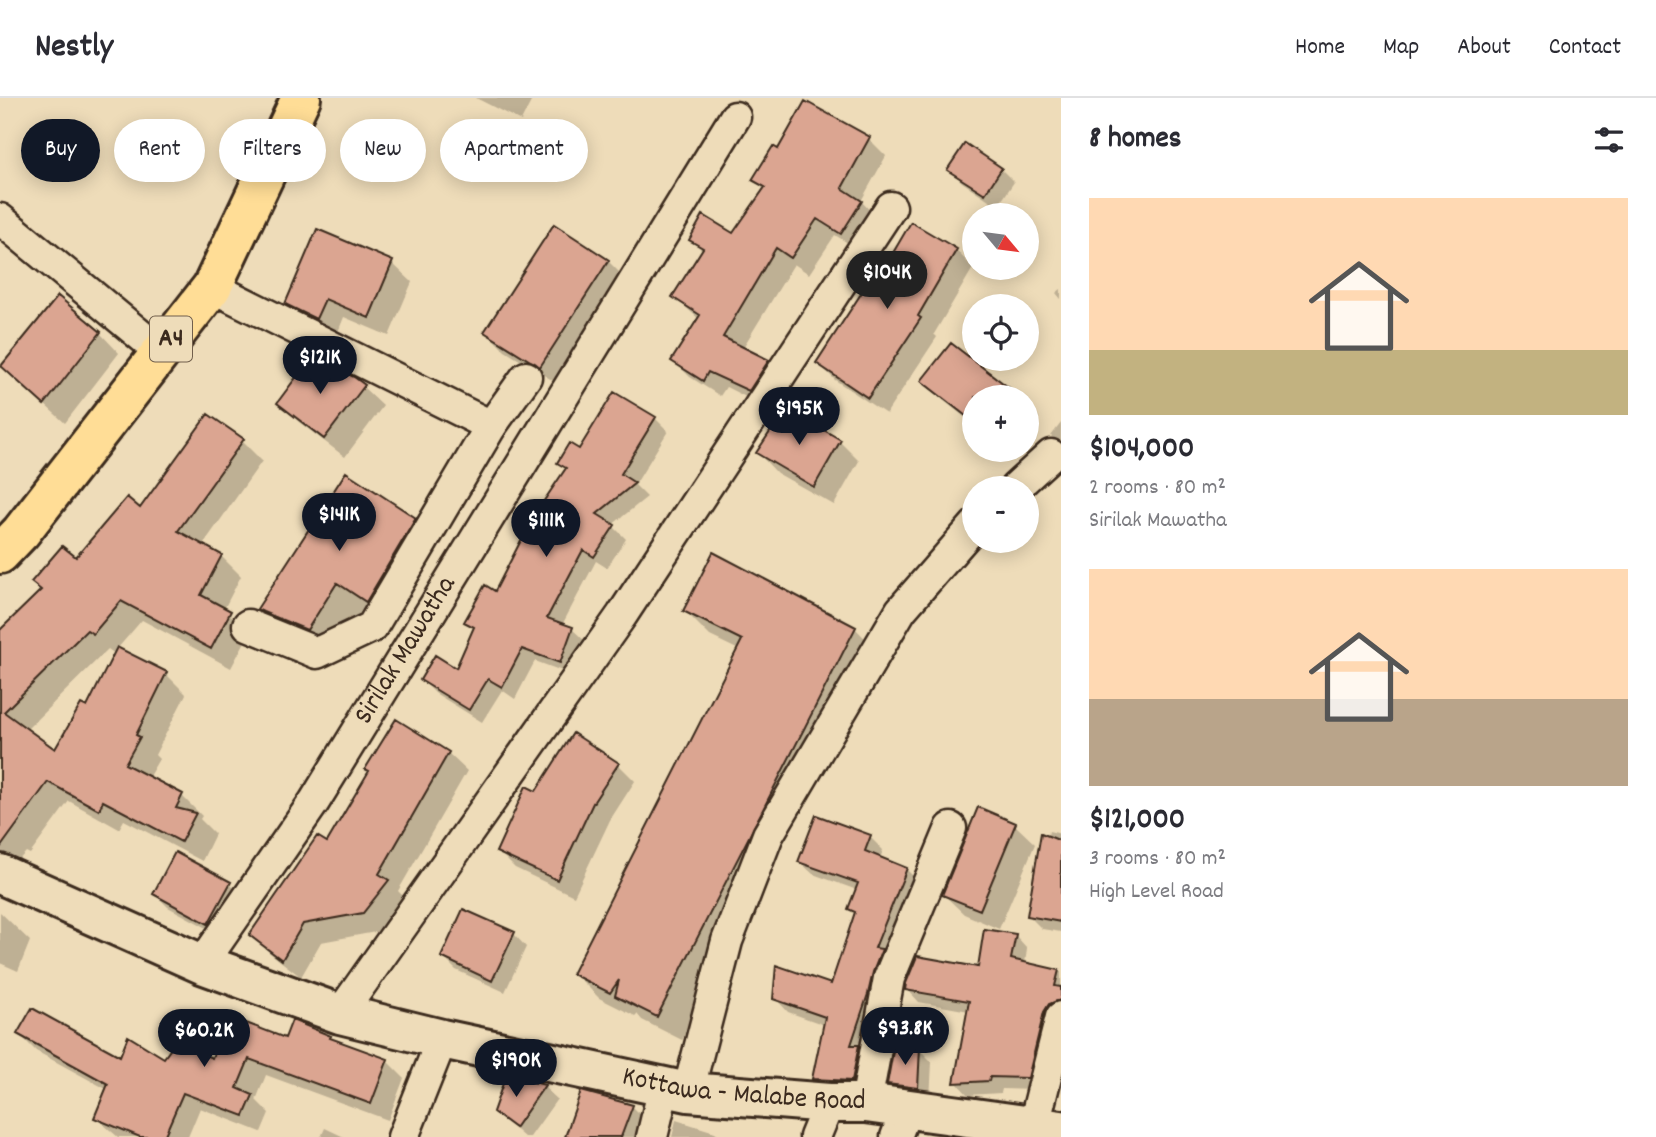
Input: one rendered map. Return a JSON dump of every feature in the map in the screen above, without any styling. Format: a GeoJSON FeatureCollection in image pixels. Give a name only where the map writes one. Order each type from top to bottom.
{"type":"FeatureCollection","features":[{"type":"Feature","properties":{"kind":"highway","name":"A4"},"geometry":{"type":"LineString","coordinates":[[0,528],[151,344],[210,258],[283,98]]}},
{"type":"Feature","properties":{"kind":"highway","name":"A4"},"geometry":{"type":"LineString","coordinates":[[0,554],[21,532],[212,287],[301,98]]}},
{"type":"Feature","properties":{"kind":"street","name":"Sirilak Mawatha"},"geometry":{"type":"LineString","coordinates":[[202,964],[314,802],[736,117]]}},
{"type":"Feature","properties":{"kind":"street"},"geometry":{"type":"LineString","coordinates":[[340,1014],[622,615],[891,207]]}},
{"type":"Feature","properties":{"kind":"street"},"geometry":{"type":"LineString","coordinates":[[0,219],[151,344]]}},
{"type":"Feature","properties":{"kind":"street"},"geometry":{"type":"LineString","coordinates":[[212,287],[491,426]]}},
{"type":"Feature","properties":{"kind":"street"},"geometry":{"type":"LineString","coordinates":[[248,625],[317,653],[372,627],[491,426],[526,377]]}},
{"type":"Feature","properties":{"kind":"street"},"geometry":{"type":"LineString","coordinates":[[1028,476],[1051,455]]}},
{"type":"Feature","properties":{"kind":"street"},"geometry":{"type":"LineString","coordinates":[[653,1137],[676,1089],[727,942],[768,835],[901,610],[962,540]]}},
{"type":"Feature","properties":{"kind":"street"},"geometry":{"type":"LineString","coordinates":[[837,1114],[951,828]]}},
{"type":"Feature","properties":{"kind":"street","name":"Kottawa - Malabe Road"},"geometry":{"type":"LineString","coordinates":[[0,874],[202,964],[340,1014],[442,1039],[676,1089],[837,1114],[901,1123],[1048,1128]]}},
{"type":"Feature","properties":{"kind":"street"},"geometry":{"type":"LineString","coordinates":[[1048,1128],[1061,1017]]}},
{"type":"Feature","properties":{"kind":"street"},"geometry":{"type":"LineString","coordinates":[[403,1137],[442,1039]]}},
{"type":"Feature","properties":{"kind":"building"},"geometry":{"type":"Polygon","coordinates":[[[805,101],[870,137],[842,188],[862,201],[841,234],[817,219],[791,258],[776,248],[723,337],[769,360],[749,391],[708,372],[703,381],[671,361],[700,315],[672,297],[703,248],[689,240],[703,215],[733,233],[765,187],[752,180],[773,146],[778,149],[805,101]]]}},
{"type":"Feature","properties":{"kind":"building"},"geometry":{"type":"Polygon","coordinates":[[[965,143],[1002,168],[985,194],[947,170],[965,143]]]}},
{"type":"Feature","properties":{"kind":"building"},"geometry":{"type":"Polygon","coordinates":[[[911,222],[957,249],[918,316],[921,318],[868,398],[816,363],[868,283],[873,287],[911,222]]]}},
{"type":"Feature","properties":{"kind":"building"},"geometry":{"type":"Polygon","coordinates":[[[554,224],[609,260],[540,367],[484,332],[554,224]]]}},
{"type":"Feature","properties":{"kind":"building"},"geometry":{"type":"Polygon","coordinates":[[[317,229],[393,261],[369,318],[325,299],[316,319],[285,304],[317,229]]]}},
{"type":"Feature","properties":{"kind":"building"},"geometry":{"type":"Polygon","coordinates":[[[58,296],[101,332],[44,405],[1,366],[58,296]]]}},
{"type":"Feature","properties":{"kind":"building"},"geometry":{"type":"Polygon","coordinates":[[[951,343],[962,351],[962,371],[987,371],[1005,385],[962,385],[962,413],[921,381],[951,343]]]}},
{"type":"Feature","properties":{"kind":"building"},"geometry":{"type":"Polygon","coordinates":[[[312,356],[365,385],[324,439],[277,403],[312,356]]]}},
{"type":"Feature","properties":{"kind":"building"},"geometry":{"type":"Polygon","coordinates":[[[614,392],[656,417],[621,474],[635,483],[597,514],[615,525],[594,557],[583,550],[547,618],[573,627],[560,663],[522,649],[502,687],[488,679],[469,710],[420,680],[435,655],[456,668],[474,627],[464,622],[485,585],[495,591],[533,517],[566,468],[557,463],[569,443],[579,449],[614,392]]]}},
{"type":"Feature","properties":{"kind":"building"},"geometry":{"type":"Polygon","coordinates":[[[786,408],[841,440],[814,487],[756,453],[786,408]]]}},
{"type":"Feature","properties":{"kind":"building"},"geometry":{"type":"Polygon","coordinates":[[[208,414],[244,439],[178,531],[222,555],[201,595],[231,611],[211,649],[121,601],[93,634],[87,630],[4,712],[55,749],[81,704],[87,707],[117,647],[167,672],[136,735],[140,737],[125,764],[183,794],[176,808],[196,813],[181,842],[103,801],[99,810],[48,782],[0,848],[0,630],[41,590],[31,582],[62,546],[76,557],[127,497],[140,508],[208,414]]]}},
{"type":"Feature","properties":{"kind":"building"},"geometry":{"type":"Polygon","coordinates":[[[346,472],[416,518],[366,602],[337,583],[307,630],[257,609],[346,472]]]}},
{"type":"Feature","properties":{"kind":"building"},"geometry":{"type":"Polygon","coordinates":[[[713,552],[856,627],[657,1017],[615,996],[619,980],[610,993],[572,974],[742,640],[683,611],[713,552]]]}},
{"type":"Feature","properties":{"kind":"building"},"geometry":{"type":"Polygon","coordinates":[[[396,719],[449,752],[379,874],[389,880],[363,913],[303,924],[282,960],[249,935],[317,836],[327,842],[369,771],[365,769],[396,719]]]}},
{"type":"Feature","properties":{"kind":"building"},"geometry":{"type":"Polygon","coordinates":[[[573,733],[619,763],[593,803],[557,880],[496,852],[526,786],[536,791],[573,733]]]}},
{"type":"Feature","properties":{"kind":"building"},"geometry":{"type":"Polygon","coordinates":[[[978,807],[1016,823],[980,910],[942,895],[978,807]]]}},
{"type":"Feature","properties":{"kind":"building"},"geometry":{"type":"Polygon","coordinates":[[[816,815],[871,835],[865,851],[907,868],[875,948],[882,949],[851,1045],[859,1045],[852,1081],[812,1079],[825,1017],[773,999],[776,965],[831,984],[855,912],[848,909],[858,883],[798,862],[816,815]]]}},
{"type":"Feature","properties":{"kind":"building"},"geometry":{"type":"Polygon","coordinates":[[[1041,833],[1061,841],[1061,922],[1027,916],[1041,833]]]}},
{"type":"Feature","properties":{"kind":"building"},"geometry":{"type":"Polygon","coordinates":[[[175,852],[231,882],[208,924],[153,894],[175,852]]]}},
{"type":"Feature","properties":{"kind":"building"},"geometry":{"type":"Polygon","coordinates":[[[463,909],[515,932],[492,981],[441,957],[463,909]]]}},
{"type":"Feature","properties":{"kind":"building"},"geometry":{"type":"Polygon","coordinates":[[[984,929],[1016,934],[1011,959],[1059,970],[1055,986],[1061,987],[1061,1000],[1049,1004],[1044,1012],[1028,1078],[990,1077],[989,1081],[954,1083],[969,1001],[905,990],[906,983],[917,956],[978,967],[984,929]]]}},
{"type":"Feature","properties":{"kind":"building"},"geometry":{"type":"Polygon","coordinates":[[[32,1008],[120,1056],[128,1036],[164,1058],[175,1043],[212,1058],[228,1016],[285,1038],[292,1020],[331,1036],[330,1038],[388,1059],[371,1104],[249,1059],[237,1088],[253,1095],[244,1116],[183,1093],[164,1137],[140,1137],[94,1118],[108,1084],[17,1034],[32,1008]]]}},
{"type":"Feature","properties":{"kind":"building"},"geometry":{"type":"Polygon","coordinates":[[[894,1046],[920,1047],[918,1088],[887,1084],[894,1046]]]}},
{"type":"Feature","properties":{"kind":"building"},"geometry":{"type":"Polygon","coordinates":[[[506,1075],[545,1085],[515,1128],[493,1112],[506,1075]]]}},
{"type":"Feature","properties":{"kind":"building"},"geometry":{"type":"Polygon","coordinates":[[[581,1091],[633,1105],[621,1137],[565,1137],[581,1091]]]}}]}
